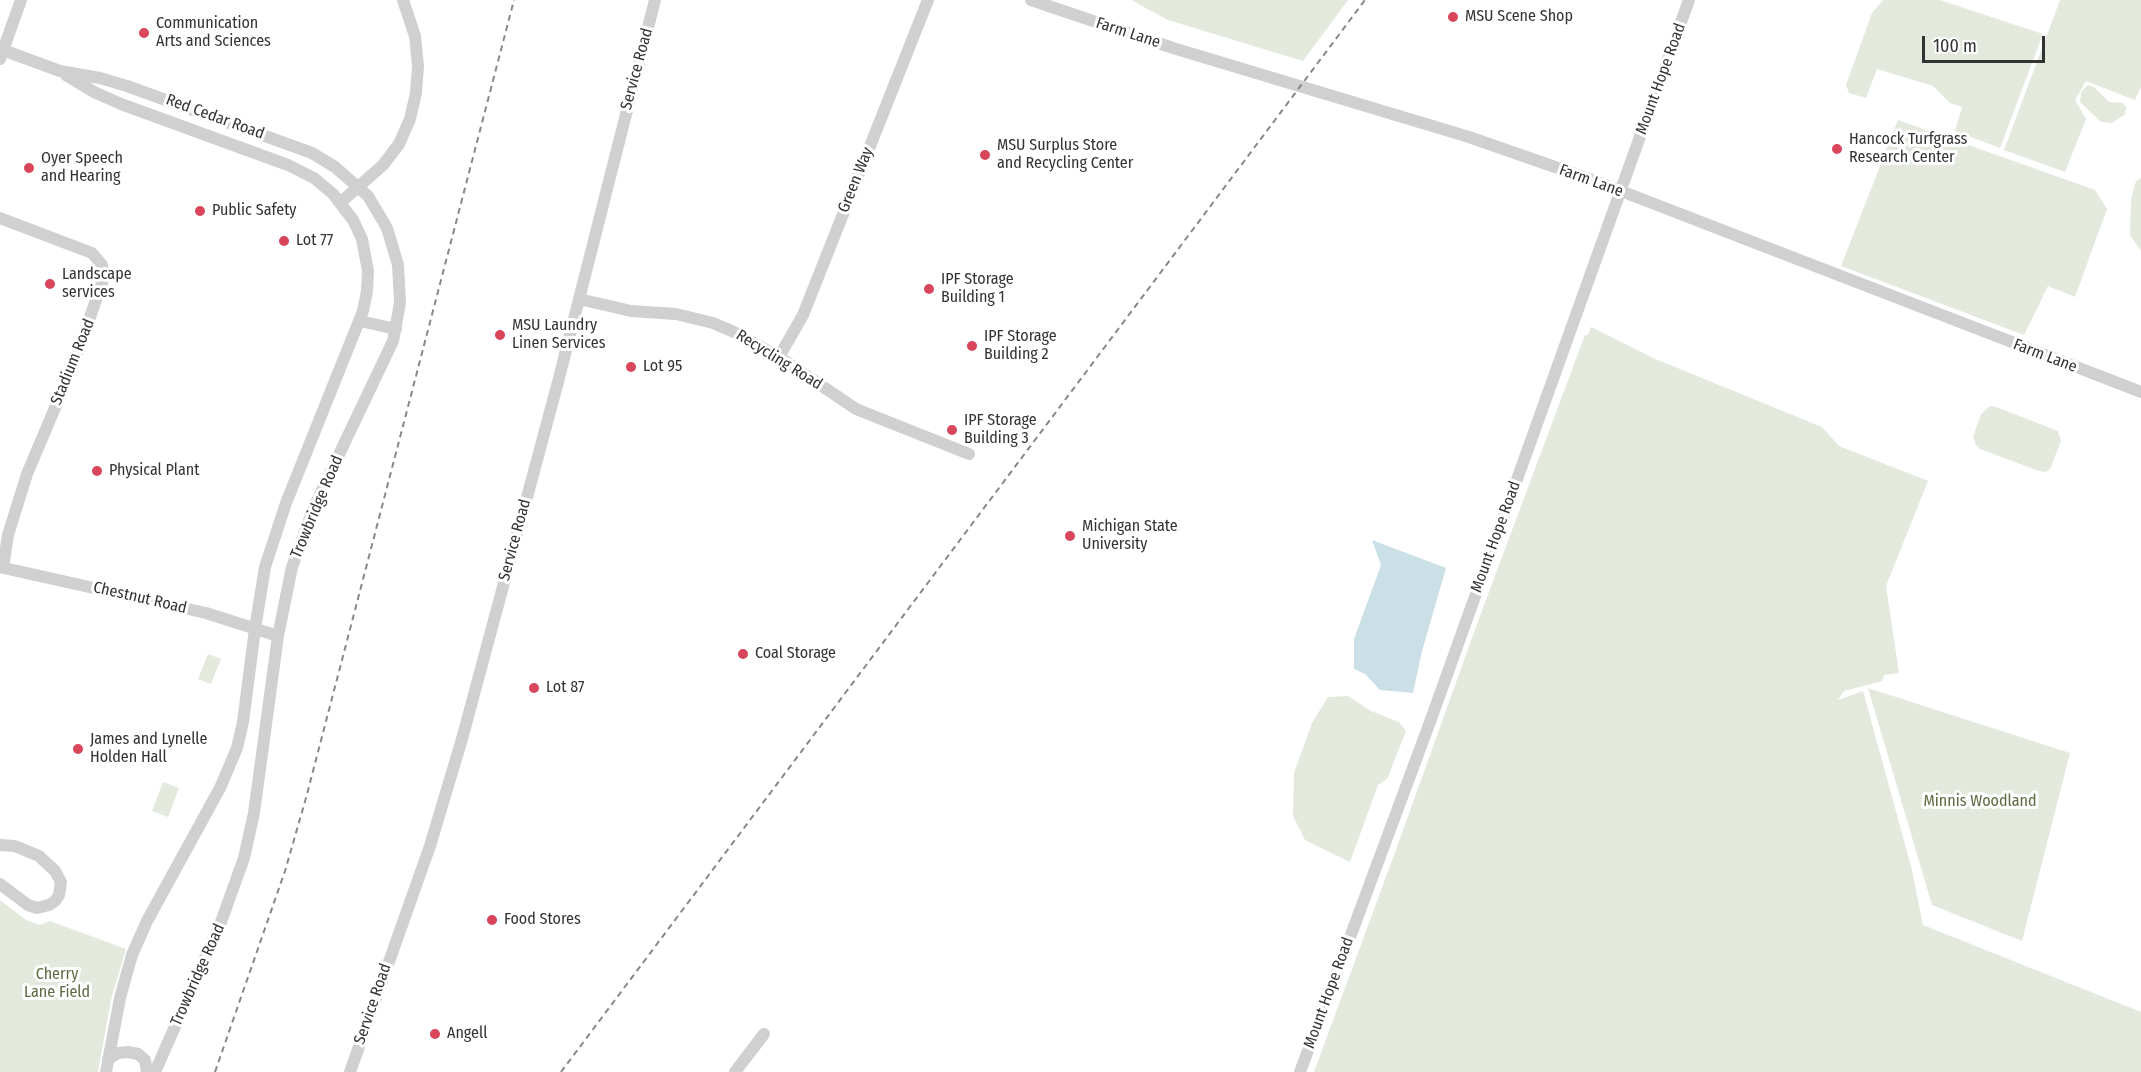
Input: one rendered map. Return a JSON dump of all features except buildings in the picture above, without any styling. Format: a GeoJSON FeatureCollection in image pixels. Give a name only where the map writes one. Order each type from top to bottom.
{"type":"FeatureCollection","features":[{"type":"Feature","properties":{"kind":"street"},"geometry":{"type":"LineString","coordinates":[[1,53],[21,0]]}},
{"type":"Feature","properties":{"kind":"street"},"geometry":{"type":"LineString","coordinates":[[341,202],[374,175],[391,155],[405,132],[414,106],[417,51],[411,22],[403,0]]}},
{"type":"Feature","properties":{"kind":"street","name":"Service Road"},"geometry":{"type":"LineString","coordinates":[[350,1072],[429,846],[462,739],[579,299],[655,0]]}},
{"type":"Feature","properties":{"kind":"street","name":"Green Way"},"geometry":{"type":"LineString","coordinates":[[779,357],[803,315],[928,0]]}},
{"type":"Feature","properties":{"kind":"street","name":"Farm Lane"},"geometry":{"type":"LineString","coordinates":[[1031,0],[1173,48],[1469,137],[1620,191],[2141,392]]}},
{"type":"Feature","properties":{"kind":"street","name":"Mount Hope Road"},"geometry":{"type":"LineString","coordinates":[[1300,1072],[1430,722],[1689,0]]}},
{"type":"Feature","properties":{"kind":"street","name":"Red Cedar Road"},"geometry":{"type":"LineString","coordinates":[[1,53],[60,71],[118,83],[295,145],[322,158],[359,186]]}},
{"type":"Feature","properties":{"kind":"street","name":"Red Cedar Road"},"geometry":{"type":"LineString","coordinates":[[60,71],[107,98],[288,165],[314,178],[341,202]]}},
{"type":"Feature","properties":{"kind":"street"},"geometry":{"type":"LineString","coordinates":[[183,127],[190,108]]}},
{"type":"Feature","properties":{"kind":"street"},"geometry":{"type":"LineString","coordinates":[[288,165],[295,145]]}},
{"type":"Feature","properties":{"kind":"street","name":"Trowbridge Road"},"geometry":{"type":"LineString","coordinates":[[155,1072],[221,922],[244,858],[254,813],[284,597],[302,537],[384,364],[396,329],[401,291],[396,252],[382,217],[359,186]]}},
{"type":"Feature","properties":{"kind":"street","name":"Trowbridge Road"},"geometry":{"type":"LineString","coordinates":[[107,1066],[120,998],[132,955],[147,921],[220,788],[237,748],[243,722],[265,567],[274,536],[360,321],[368,291],[367,260],[358,229],[341,202]]}},
{"type":"Feature","properties":{"kind":"street","name":"Stadium Road"},"geometry":{"type":"LineString","coordinates":[[0,218],[85,249],[99,261],[104,277],[74,363],[27,474],[8,535],[2,567]]}},
{"type":"Feature","properties":{"kind":"street","name":"Recycling Road"},"geometry":{"type":"LineString","coordinates":[[579,299],[631,311],[676,314],[713,323],[779,357],[856,409],[969,454]]}},
{"type":"Feature","properties":{"kind":"street"},"geometry":{"type":"LineString","coordinates":[[360,321],[396,329]]}},
{"type":"Feature","properties":{"kind":"street","name":"Chestnut Road"},"geometry":{"type":"LineString","coordinates":[[2,567],[206,613],[278,636]]}},
{"type":"Feature","properties":{"kind":"street"},"geometry":{"type":"LineString","coordinates":[[0,845],[15,846],[39,856],[55,871],[61,882],[59,895],[55,901],[37,908],[28,905],[0,884]]}},
{"type":"Feature","properties":{"kind":"street"},"geometry":{"type":"LineString","coordinates":[[735,1072],[764,1034]]}},
{"type":"Feature","properties":{"kind":"street"},"geometry":{"type":"LineString","coordinates":[[107,1066],[118,1053],[128,1052],[138,1054],[145,1060],[147,1072]]}},
{"type":"Feature","properties":{"kind":"green space"},"geometry":{"type":"Polygon","coordinates":[[[1131,0],[1348,0],[1303,61],[1168,20],[1131,0]]]}},
{"type":"Feature","properties":{"kind":"green space"},"geometry":{"type":"Polygon","coordinates":[[[1883,0],[1940,0],[2043,34],[2000,148],[1955,131],[1962,107],[1950,103],[1933,86],[1877,69],[1866,98],[1849,93],[1846,85],[1872,13],[1883,0]]]}},
{"type":"Feature","properties":{"kind":"green space"},"geometry":{"type":"Polygon","coordinates":[[[2060,0],[2141,0],[2141,87],[2135,100],[2086,81],[2075,100],[2086,119],[2065,172],[2004,150],[2060,0]]]}},
{"type":"Feature","properties":{"kind":"green space"},"geometry":{"type":"Polygon","coordinates":[[[2088,85],[2094,87],[2109,102],[2123,103],[2126,107],[2125,114],[2112,123],[2101,122],[2080,102],[2081,92],[2088,85]]]}},
{"type":"Feature","properties":{"kind":"green space"},"geometry":{"type":"Polygon","coordinates":[[[1898,120],[2095,190],[2107,209],[2075,297],[2048,286],[2024,335],[1841,266],[1898,120]]]}},
{"type":"Feature","properties":{"kind":"green space"},"geometry":{"type":"Polygon","coordinates":[[[2141,178],[2141,251],[2130,235],[2131,200],[2136,181],[2141,178]]]}},
{"type":"Feature","properties":{"kind":"green space"},"geometry":{"type":"Polygon","coordinates":[[[1591,327],[1653,358],[1822,427],[1839,446],[1928,481],[1886,586],[1899,673],[1884,675],[1882,681],[1844,691],[1838,700],[1863,691],[1912,870],[1923,925],[2141,1012],[2141,1072],[1314,1072],[1477,624],[1585,335],[1588,335],[1591,327]]]}},
{"type":"Feature","properties":{"kind":"green space"},"geometry":{"type":"Polygon","coordinates":[[[1990,406],[2058,431],[2061,441],[2050,469],[2045,472],[2039,471],[1980,449],[1976,445],[1973,437],[1981,414],[1990,406]]]}},
{"type":"Feature","properties":{"kind":"green space"},"geometry":{"type":"Polygon","coordinates":[[[208,654],[221,659],[211,684],[198,679],[208,654]]]}},
{"type":"Feature","properties":{"kind":"green space","name":"Minnis Woodland"},"geometry":{"type":"Polygon","coordinates":[[[1868,688],[2070,753],[2022,941],[1932,905],[1868,688]]]}},
{"type":"Feature","properties":{"kind":"green space"},"geometry":{"type":"Polygon","coordinates":[[[1348,696],[1371,711],[1399,722],[1406,731],[1387,779],[1378,785],[1350,862],[1305,840],[1293,816],[1294,773],[1312,723],[1328,697],[1348,696]]]}},
{"type":"Feature","properties":{"kind":"green space"},"geometry":{"type":"Polygon","coordinates":[[[163,782],[179,788],[168,817],[152,811],[163,782]]]}},
{"type":"Feature","properties":{"kind":"green space","name":"Cherry Lane Field"},"geometry":{"type":"Polygon","coordinates":[[[0,900],[26,920],[40,925],[50,921],[126,949],[111,1000],[98,1072],[0,1072],[0,900]]]}},
{"type":"Feature","properties":{"kind":"shaded area"},"geometry":{"type":"Polygon","coordinates":[[[1372,540],[1446,568],[1422,651],[1413,693],[1380,690],[1365,674],[1354,669],[1354,639],[1381,565],[1372,540]]]}},
{"type":"Feature","properties":{"kind":"railway"},"geometry":{"type":"LineString","coordinates":[[215,1072],[285,871],[306,798],[514,0]]}},
{"type":"Feature","properties":{"kind":"railway"},"geometry":{"type":"LineString","coordinates":[[561,1072],[1365,0]]}},
{"type":"Feature","properties":{"kind":"place","name":"MSU Scene Shop"},"geometry":{"type":"Point","coordinates":[1453,17]}},
{"type":"Feature","properties":{"kind":"place","name":"Communication Arts and Sciences"},"geometry":{"type":"Point","coordinates":[144,33]}},
{"type":"Feature","properties":{"kind":"place","name":"Hancock Turfgrass Research Center"},"geometry":{"type":"Point","coordinates":[1837,149]}},
{"type":"Feature","properties":{"kind":"place","name":"MSU Surplus Store and Recycling Center"},"geometry":{"type":"Point","coordinates":[985,155]}},
{"type":"Feature","properties":{"kind":"place","name":"Oyer Speech and Hearing"},"geometry":{"type":"Point","coordinates":[29,168]}},
{"type":"Feature","properties":{"kind":"place","name":"Public Safety"},"geometry":{"type":"Point","coordinates":[200,211]}},
{"type":"Feature","properties":{"kind":"place","name":"Lot 77"},"geometry":{"type":"Point","coordinates":[284,241]}},
{"type":"Feature","properties":{"kind":"place","name":"Landscape services"},"geometry":{"type":"Point","coordinates":[50,284]}},
{"type":"Feature","properties":{"kind":"place","name":"IPF Storage Building 1"},"geometry":{"type":"Point","coordinates":[929,289]}},
{"type":"Feature","properties":{"kind":"place","name":"MSU Laundry Linen Services"},"geometry":{"type":"Point","coordinates":[500,335]}},
{"type":"Feature","properties":{"kind":"place","name":"IPF Storage Building 2"},"geometry":{"type":"Point","coordinates":[972,346]}},
{"type":"Feature","properties":{"kind":"place","name":"Lot 95"},"geometry":{"type":"Point","coordinates":[631,367]}},
{"type":"Feature","properties":{"kind":"place","name":"IPF Storage Building 3"},"geometry":{"type":"Point","coordinates":[952,430]}},
{"type":"Feature","properties":{"kind":"place","name":"Physical Plant"},"geometry":{"type":"Point","coordinates":[97,471]}},
{"type":"Feature","properties":{"kind":"place","name":"Michigan State University"},"geometry":{"type":"Point","coordinates":[1070,536]}},
{"type":"Feature","properties":{"kind":"place","name":"Coal Storage"},"geometry":{"type":"Point","coordinates":[743,654]}},
{"type":"Feature","properties":{"kind":"place","name":"Lot 87"},"geometry":{"type":"Point","coordinates":[534,688]}},
{"type":"Feature","properties":{"kind":"place","name":"James and Lynelle Holden Hall"},"geometry":{"type":"Point","coordinates":[78,749]}},
{"type":"Feature","properties":{"kind":"place","name":"Food Stores"},"geometry":{"type":"Point","coordinates":[492,920]}},
{"type":"Feature","properties":{"kind":"place","name":"Angell"},"geometry":{"type":"Point","coordinates":[435,1034]}}]}
